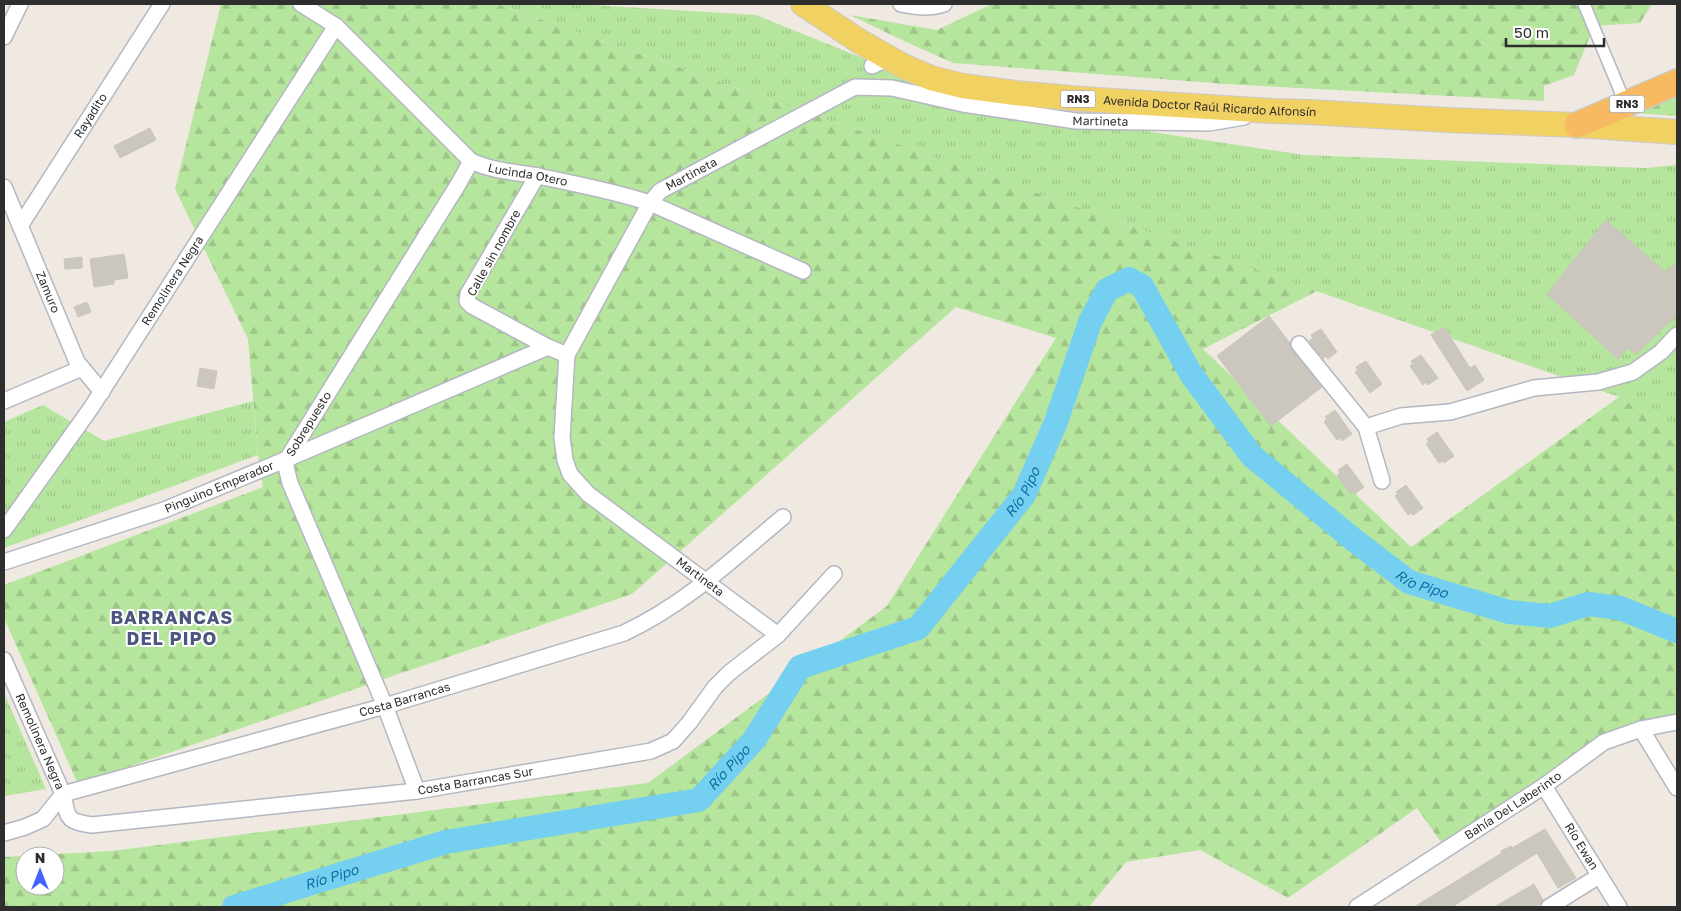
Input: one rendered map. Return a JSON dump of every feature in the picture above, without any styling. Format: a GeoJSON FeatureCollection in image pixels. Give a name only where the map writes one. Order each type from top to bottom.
{"type":"FeatureCollection","features":[{"type":"Feature","properties":{"kind":"highway","name":"RN3"},"geometry":{"type":"LineString","coordinates":[[1577,125],[1677,82]]}},
{"type":"Feature","properties":{"kind":"main road","name":"Avenida Doctor Raúl Ricardo Alfonsín"},"geometry":{"type":"LineString","coordinates":[[803,4],[858,41],[880,62],[903,66],[931,78],[963,86],[1082,99],[1677,132]]}},
{"type":"Feature","properties":{"kind":"street"},"geometry":{"type":"LineString","coordinates":[[4,37],[20,4]]}},
{"type":"Feature","properties":{"kind":"street","name":"Rayadito"},"geometry":{"type":"LineString","coordinates":[[20,226],[162,4]]}},
{"type":"Feature","properties":{"kind":"street","name":"Lucinda Otero"},"geometry":{"type":"LineString","coordinates":[[301,4],[336,26],[471,161],[484,167],[630,196],[650,203],[803,271]]}},
{"type":"Feature","properties":{"kind":"street"},"geometry":{"type":"LineString","coordinates":[[901,4],[917,7],[944,4]]}},
{"type":"Feature","properties":{"kind":"street"},"geometry":{"type":"LineString","coordinates":[[1584,4],[1626,105]]}},
{"type":"Feature","properties":{"kind":"street","name":"Remolinera Negra"},"geometry":{"type":"LineString","coordinates":[[4,530],[102,392],[336,26]]}},
{"type":"Feature","properties":{"kind":"street","name":"Martineta"},"geometry":{"type":"LineString","coordinates":[[778,635],[588,494],[570,474],[565,460],[562,437],[567,355],[650,203],[660,191],[855,87],[892,88],[963,104],[1076,121],[1209,123],[1272,111]]}},
{"type":"Feature","properties":{"kind":"street","name":"Sobrepuesto"},"geometry":{"type":"LineString","coordinates":[[416,790],[384,706],[290,483],[286,467],[287,459],[471,161]]}},
{"type":"Feature","properties":{"kind":"street","name":"Calle sin nombre"},"geometry":{"type":"LineString","coordinates":[[537,176],[468,294],[467,301],[472,306],[548,347]]}},
{"type":"Feature","properties":{"kind":"street","name":"Zamuro"},"geometry":{"type":"LineString","coordinates":[[4,187],[77,362],[102,392]]}},
{"type":"Feature","properties":{"kind":"street"},"geometry":{"type":"LineString","coordinates":[[1366,426],[1401,416],[1450,412],[1534,388],[1598,382],[1633,372],[1661,352],[1677,335]]}},
{"type":"Feature","properties":{"kind":"street"},"geometry":{"type":"LineString","coordinates":[[1299,344],[1366,426],[1382,481]]}},
{"type":"Feature","properties":{"kind":"street"},"geometry":{"type":"LineString","coordinates":[[548,347],[567,355]]}},
{"type":"Feature","properties":{"kind":"street","name":"Pinguino Emperador"},"geometry":{"type":"LineString","coordinates":[[4,562],[164,510],[548,347]]}},
{"type":"Feature","properties":{"kind":"street"},"geometry":{"type":"LineString","coordinates":[[4,401],[82,368]]}},
{"type":"Feature","properties":{"kind":"street","name":"Costa Barrancas"},"geometry":{"type":"LineString","coordinates":[[63,794],[384,706],[624,633],[649,621],[706,581],[783,517]]}},
{"type":"Feature","properties":{"kind":"street","name":"Costa Barrancas Sur"},"geometry":{"type":"LineString","coordinates":[[63,794],[67,816],[74,822],[92,825],[416,790],[651,751],[673,742],[715,687],[729,673],[778,635],[834,574]]}},
{"type":"Feature","properties":{"kind":"street","name":"Remolinera Negra"},"geometry":{"type":"LineString","coordinates":[[4,660],[63,794]]}},
{"type":"Feature","properties":{"kind":"street","name":"Bahía Del Laberinto"},"geometry":{"type":"LineString","coordinates":[[1357,907],[1544,786],[1604,742],[1641,729],[1677,722]]}},
{"type":"Feature","properties":{"kind":"street"},"geometry":{"type":"LineString","coordinates":[[1641,729],[1677,788]]}},
{"type":"Feature","properties":{"kind":"street","name":"Río Ewan"},"geometry":{"type":"LineString","coordinates":[[1544,786],[1619,907]]}},
{"type":"Feature","properties":{"kind":"street"},"geometry":{"type":"LineString","coordinates":[[4,833],[43,819],[63,794]]}},
{"type":"Feature","properties":{"kind":"street"},"geometry":{"type":"LineString","coordinates":[[1549,907],[1599,876]]}},
{"type":"Feature","properties":{"kind":"green space"},"geometry":{"type":"Polygon","coordinates":[[[221,4],[497,4],[1317,291],[1203,349],[1411,547],[1619,397],[1677,433],[1677,714],[1628,725],[1601,739],[1443,845],[1417,808],[1288,898],[1200,850],[1126,862],[1089,907],[4,907],[4,857],[15,856],[15,896],[65,896],[65,854],[111,851],[648,783],[887,606],[1056,338],[956,307],[632,594],[78,784],[4,618],[4,585],[263,487],[258,455],[248,339],[175,189],[221,4]]]}},
{"type":"Feature","properties":{"kind":"green space"},"geometry":{"type":"Polygon","coordinates":[[[497,4],[576,4],[756,15],[982,106],[1304,155],[1646,168],[1677,165],[1677,433],[1619,397],[497,4]]]}},
{"type":"Feature","properties":{"kind":"green space"},"geometry":{"type":"Polygon","coordinates":[[[992,4],[1652,4],[1640,23],[1594,26],[1574,75],[1544,86],[1544,101],[1225,84],[953,63],[850,15],[937,30],[992,4]]]}},
{"type":"Feature","properties":{"kind":"green space"},"geometry":{"type":"Polygon","coordinates":[[[1677,96],[1677,116],[1636,113],[1677,96]]]}},
{"type":"Feature","properties":{"kind":"green space"},"geometry":{"type":"Polygon","coordinates":[[[253,401],[258,455],[4,548],[4,422],[43,405],[104,441],[253,401]]]}},
{"type":"Feature","properties":{"kind":"green space"},"geometry":{"type":"Polygon","coordinates":[[[4,693],[46,789],[4,796],[4,693]]]}},
{"type":"Feature","properties":{"kind":"building"},"geometry":{"type":"Polygon","coordinates":[[[150,128],[156,140],[120,158],[114,146],[150,128]]]}},
{"type":"Feature","properties":{"kind":"building"},"geometry":{"type":"Polygon","coordinates":[[[1606,220],[1665,272],[1677,262],[1677,315],[1636,354],[1628,348],[1618,359],[1547,294],[1606,220]]]}},
{"type":"Feature","properties":{"kind":"building"},"geometry":{"type":"Polygon","coordinates":[[[124,254],[128,278],[114,280],[114,284],[94,287],[90,259],[124,254]]]}},
{"type":"Feature","properties":{"kind":"building"},"geometry":{"type":"Polygon","coordinates":[[[82,257],[82,268],[65,269],[64,259],[82,257]]]}},
{"type":"Feature","properties":{"kind":"building"},"geometry":{"type":"Polygon","coordinates":[[[87,302],[91,312],[78,317],[74,307],[87,302]]]}},
{"type":"Feature","properties":{"kind":"building"},"geometry":{"type":"Polygon","coordinates":[[[1269,316],[1290,343],[1292,350],[1322,387],[1271,426],[1217,356],[1269,316]]]}},
{"type":"Feature","properties":{"kind":"building"},"geometry":{"type":"Polygon","coordinates":[[[1444,327],[1470,368],[1475,365],[1484,380],[1467,391],[1431,335],[1444,327]]]}},
{"type":"Feature","properties":{"kind":"building"},"geometry":{"type":"Polygon","coordinates":[[[1321,329],[1337,352],[1328,359],[1326,356],[1323,359],[1309,341],[1313,338],[1311,335],[1321,329]]]}},
{"type":"Feature","properties":{"kind":"building"},"geometry":{"type":"Polygon","coordinates":[[[1421,355],[1438,378],[1428,385],[1426,382],[1423,385],[1410,366],[1413,364],[1411,361],[1421,355]]]}},
{"type":"Feature","properties":{"kind":"building"},"geometry":{"type":"Polygon","coordinates":[[[1366,361],[1382,384],[1370,393],[1355,372],[1358,370],[1356,367],[1366,361]]]}},
{"type":"Feature","properties":{"kind":"building"},"geometry":{"type":"Polygon","coordinates":[[[200,368],[217,371],[214,389],[197,386],[200,368]]]}},
{"type":"Feature","properties":{"kind":"building"},"geometry":{"type":"Polygon","coordinates":[[[1335,410],[1352,434],[1342,441],[1340,438],[1337,440],[1324,422],[1327,419],[1325,417],[1335,410]]]}},
{"type":"Feature","properties":{"kind":"building"},"geometry":{"type":"Polygon","coordinates":[[[1437,432],[1454,456],[1444,463],[1442,461],[1439,463],[1426,444],[1429,442],[1427,439],[1437,432]]]}},
{"type":"Feature","properties":{"kind":"building"},"geometry":{"type":"Polygon","coordinates":[[[1347,464],[1364,487],[1355,494],[1353,492],[1350,494],[1337,475],[1340,473],[1338,470],[1347,464]]]}},
{"type":"Feature","properties":{"kind":"building"},"geometry":{"type":"Polygon","coordinates":[[[1406,485],[1423,508],[1413,515],[1411,513],[1408,515],[1395,496],[1398,494],[1396,492],[1406,485]]]}},
{"type":"Feature","properties":{"kind":"building"},"geometry":{"type":"Polygon","coordinates":[[[1545,829],[1576,878],[1558,888],[1537,853],[1452,907],[1414,907],[1502,853],[1501,851],[1511,846],[1512,848],[1545,829]]]}},
{"type":"Feature","properties":{"kind":"building"},"geometry":{"type":"Polygon","coordinates":[[[1534,884],[1543,900],[1540,904],[1534,907],[1494,907],[1534,884]]]}},
{"type":"Feature","properties":{"kind":"waterway","name":"Río Pipo"},"geometry":{"type":"LineString","coordinates":[[234,907],[446,842],[699,800],[754,740],[800,667],[918,628],[1024,495],[1056,422],[1090,322],[1107,290],[1129,279],[1142,286],[1191,374],[1252,456],[1354,540],[1409,582],[1509,612],[1550,616],[1588,604],[1620,608],[1677,631]]}},
{"type":"Feature","properties":{"kind":"district","name":"BARRANCAS DEL PIPO"},"geometry":{"type":"Point","coordinates":[172,628]}}]}
